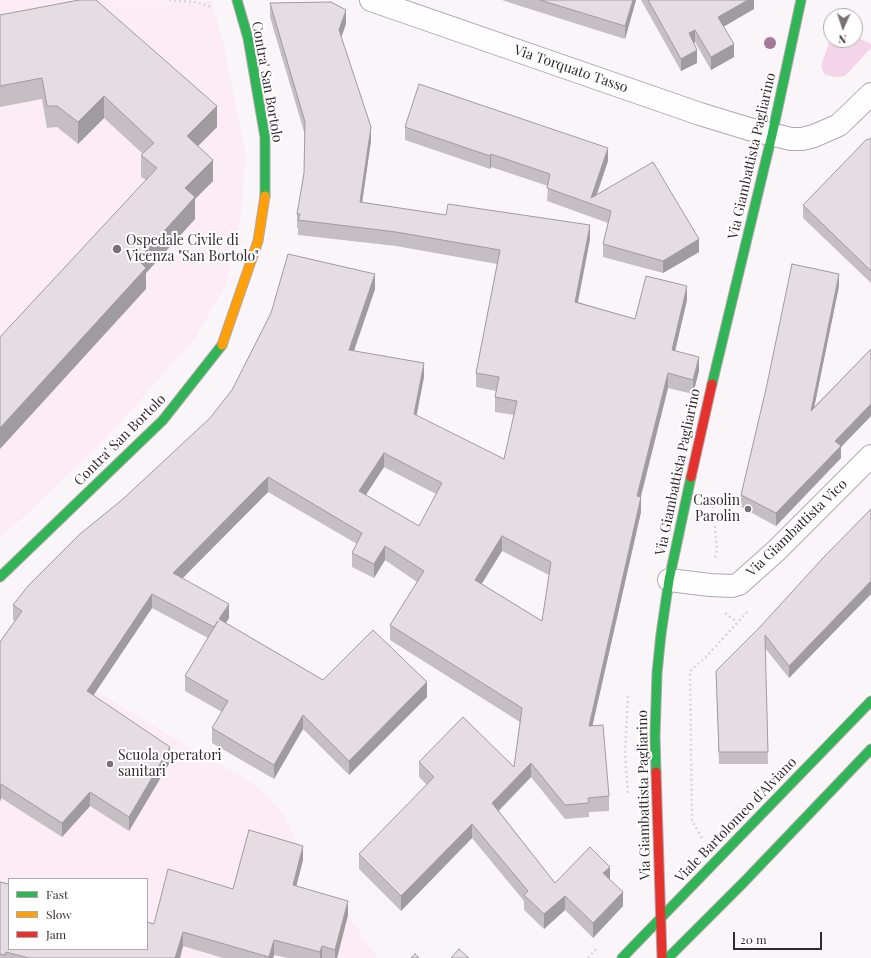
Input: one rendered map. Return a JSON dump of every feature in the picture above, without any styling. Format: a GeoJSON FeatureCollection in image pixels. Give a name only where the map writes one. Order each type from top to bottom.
{"type":"FeatureCollection","features":[{"type":"Feature","properties":{"kind":"street","name":"Contra' San Bortolo"},"geometry":{"type":"LineString","coordinates":[[0,578],[163,420],[222,346],[258,241],[265,194],[265,137],[248,38],[237,0]]}},
{"type":"Feature","properties":{"kind":"street","name":"Via Torquato Tasso"},"geometry":{"type":"LineString","coordinates":[[371,0],[700,114],[772,135],[802,139],[814,136],[839,125],[871,94]]}},
{"type":"Feature","properties":{"kind":"street","name":"Via Giambattista Pagliarino"},"geometry":{"type":"LineString","coordinates":[[662,958],[662,916],[655,736],[656,673],[669,580],[712,382],[772,135],[801,0]]}},
{"type":"Feature","properties":{"kind":"street","name":"Via Giambattista Vico"},"geometry":{"type":"LineString","coordinates":[[669,580],[710,585],[732,586],[739,584],[776,551],[871,456]]}},
{"type":"Feature","properties":{"kind":"street","name":"Viale Bartolomeo d'Alviano"},"geometry":{"type":"LineString","coordinates":[[622,958],[871,701]]}},
{"type":"Feature","properties":{"kind":"street"},"geometry":{"type":"LineString","coordinates":[[668,958],[744,882],[871,749]]}},
{"type":"Feature","properties":{"kind":"path"},"geometry":{"type":"LineString","coordinates":[[169,0],[195,2],[214,7]]}},
{"type":"Feature","properties":{"kind":"path"},"geometry":{"type":"LineString","coordinates":[[702,839],[692,821],[690,671],[707,656],[737,622]]}},
{"type":"Feature","properties":{"kind":"shaded area","name":"Ospedale Civile di Vicenza \"San Bortolo\""},"geometry":{"type":"Polygon","coordinates":[[[0,0],[212,1],[223,43],[246,154],[241,215],[227,283],[195,339],[105,439],[0,539],[0,0]]]}},
{"type":"Feature","properties":{"kind":"shaded area"},"geometry":{"type":"Polygon","coordinates":[[[863,40],[871,44],[871,48],[845,76],[836,77],[825,75],[821,66],[827,48],[863,48],[863,40]]]}},
{"type":"Feature","properties":{"kind":"shaded area","name":"Scuola operatori sanitari"},"geometry":{"type":"Polygon","coordinates":[[[11,640],[207,758],[244,777],[265,794],[284,816],[304,860],[249,844],[223,958],[0,958],[0,651],[11,640]]]}},
{"type":"Feature","properties":{"kind":"shaded area"},"geometry":{"type":"Polygon","coordinates":[[[348,915],[377,958],[337,958],[348,915]]]}},
{"type":"Feature","properties":{"kind":"building"},"geometry":{"type":"Polygon","coordinates":[[[79,0],[96,0],[217,106],[187,136],[213,160],[185,188],[195,197],[138,260],[146,268],[0,428],[0,337],[157,168],[141,155],[154,143],[104,96],[78,122],[57,106],[47,106],[42,78],[0,86],[0,15],[79,0]]]}},
{"type":"Feature","properties":{"kind":"building"},"geometry":{"type":"Polygon","coordinates":[[[540,0],[633,0],[625,26],[540,0]]]}},
{"type":"Feature","properties":{"kind":"building"},"geometry":{"type":"Polygon","coordinates":[[[648,0],[748,0],[718,17],[734,44],[711,57],[695,30],[689,33],[697,50],[681,59],[648,0]]]}},
{"type":"Feature","properties":{"kind":"building"},"geometry":{"type":"Polygon","coordinates":[[[331,2],[346,10],[339,30],[371,127],[360,202],[446,215],[448,204],[590,225],[575,302],[635,319],[646,276],[687,286],[672,350],[699,357],[693,380],[668,373],[637,496],[641,497],[589,726],[603,725],[609,796],[588,798],[589,803],[565,805],[531,763],[492,803],[555,883],[590,847],[610,867],[603,873],[623,892],[593,923],[565,896],[544,914],[524,895],[528,891],[472,824],[401,896],[359,854],[434,777],[419,762],[463,717],[514,767],[522,708],[390,625],[424,571],[385,546],[374,564],[352,553],[362,533],[268,477],[173,573],[229,604],[219,619],[323,680],[373,630],[427,682],[349,761],[303,715],[274,765],[212,728],[228,701],[185,676],[218,621],[214,627],[152,594],[87,691],[170,747],[129,817],[90,792],[62,823],[1,784],[0,787],[0,642],[22,611],[13,605],[28,586],[80,534],[123,499],[210,418],[232,390],[271,313],[288,254],[375,274],[349,350],[424,363],[414,414],[504,459],[517,401],[495,397],[499,377],[476,373],[500,250],[396,232],[298,220],[300,214],[297,214],[304,173],[305,122],[270,3],[331,2]],[[384,453],[359,491],[419,526],[442,483],[384,453]],[[502,536],[475,580],[542,621],[551,562],[502,536]]]}},
{"type":"Feature","properties":{"kind":"building"},"geometry":{"type":"Polygon","coordinates":[[[419,84],[608,148],[591,198],[653,162],[699,239],[663,261],[603,244],[611,211],[547,188],[550,174],[491,154],[490,156],[405,127],[419,84]]]}},
{"type":"Feature","properties":{"kind":"building"},"geometry":{"type":"Polygon","coordinates":[[[871,138],[871,271],[803,205],[867,139],[868,140],[871,138]]]}},
{"type":"Feature","properties":{"kind":"building"},"geometry":{"type":"Polygon","coordinates":[[[792,264],[839,274],[811,411],[871,349],[871,404],[835,441],[841,446],[776,513],[741,495],[766,389],[792,264]]]}},
{"type":"Feature","properties":{"kind":"building"},"geometry":{"type":"Polygon","coordinates":[[[871,509],[871,581],[789,666],[765,635],[768,752],[719,752],[716,671],[759,628],[822,559],[871,509]]]}},
{"type":"Feature","properties":{"kind":"building"},"geometry":{"type":"Polygon","coordinates":[[[249,830],[303,846],[293,885],[348,901],[335,950],[322,946],[320,952],[274,940],[269,957],[183,932],[175,958],[29,958],[6,952],[5,955],[0,954],[0,882],[8,884],[8,950],[148,950],[148,922],[154,924],[168,869],[233,889],[249,830]]]}},
{"type":"Feature","properties":{"kind":"building"},"geometry":{"type":"Polygon","coordinates":[[[459,949],[469,958],[451,958],[459,949]]]}},
{"type":"Feature","properties":{"kind":"building"},"geometry":{"type":"Polygon","coordinates":[[[415,954],[419,958],[411,958],[415,954]]]}},
{"type":"Feature","properties":{"kind":"traffic: fast"},"geometry":{"type":"LineString","coordinates":[[237,0],[248,38],[265,137],[265,196]]}},
{"type":"Feature","properties":{"kind":"traffic: fast"},"geometry":{"type":"LineString","coordinates":[[712,384],[772,135],[801,0]]}},
{"type":"Feature","properties":{"kind":"traffic: fast"},"geometry":{"type":"LineString","coordinates":[[0,577],[163,420],[222,345]]}},
{"type":"Feature","properties":{"kind":"traffic: fast"},"geometry":{"type":"LineString","coordinates":[[656,772],[655,736],[657,673],[661,634],[669,580],[691,477]]}},
{"type":"Feature","properties":{"kind":"traffic: fast"},"geometry":{"type":"LineString","coordinates":[[622,958],[871,701]]}},
{"type":"Feature","properties":{"kind":"traffic: fast"},"geometry":{"type":"LineString","coordinates":[[668,958],[744,882],[871,749]]}},
{"type":"Feature","properties":{"kind":"traffic: slow"},"geometry":{"type":"LineString","coordinates":[[222,345],[258,241],[265,196]]}},
{"type":"Feature","properties":{"kind":"traffic: jam"},"geometry":{"type":"LineString","coordinates":[[691,477],[712,384]]}},
{"type":"Feature","properties":{"kind":"traffic: jam"},"geometry":{"type":"LineString","coordinates":[[656,772],[662,958]]}},
{"type":"Feature","properties":{"kind":"place","name":"Ospedale Civile di Vicenza \"San Bortolo\""},"geometry":{"type":"Point","coordinates":[117,249]}},
{"type":"Feature","properties":{"kind":"place","name":"Casolin Parolin"},"geometry":{"type":"Point","coordinates":[748,509]}},
{"type":"Feature","properties":{"kind":"place","name":"Scuola operatori sanitari"},"geometry":{"type":"Point","coordinates":[110,764]}}]}
